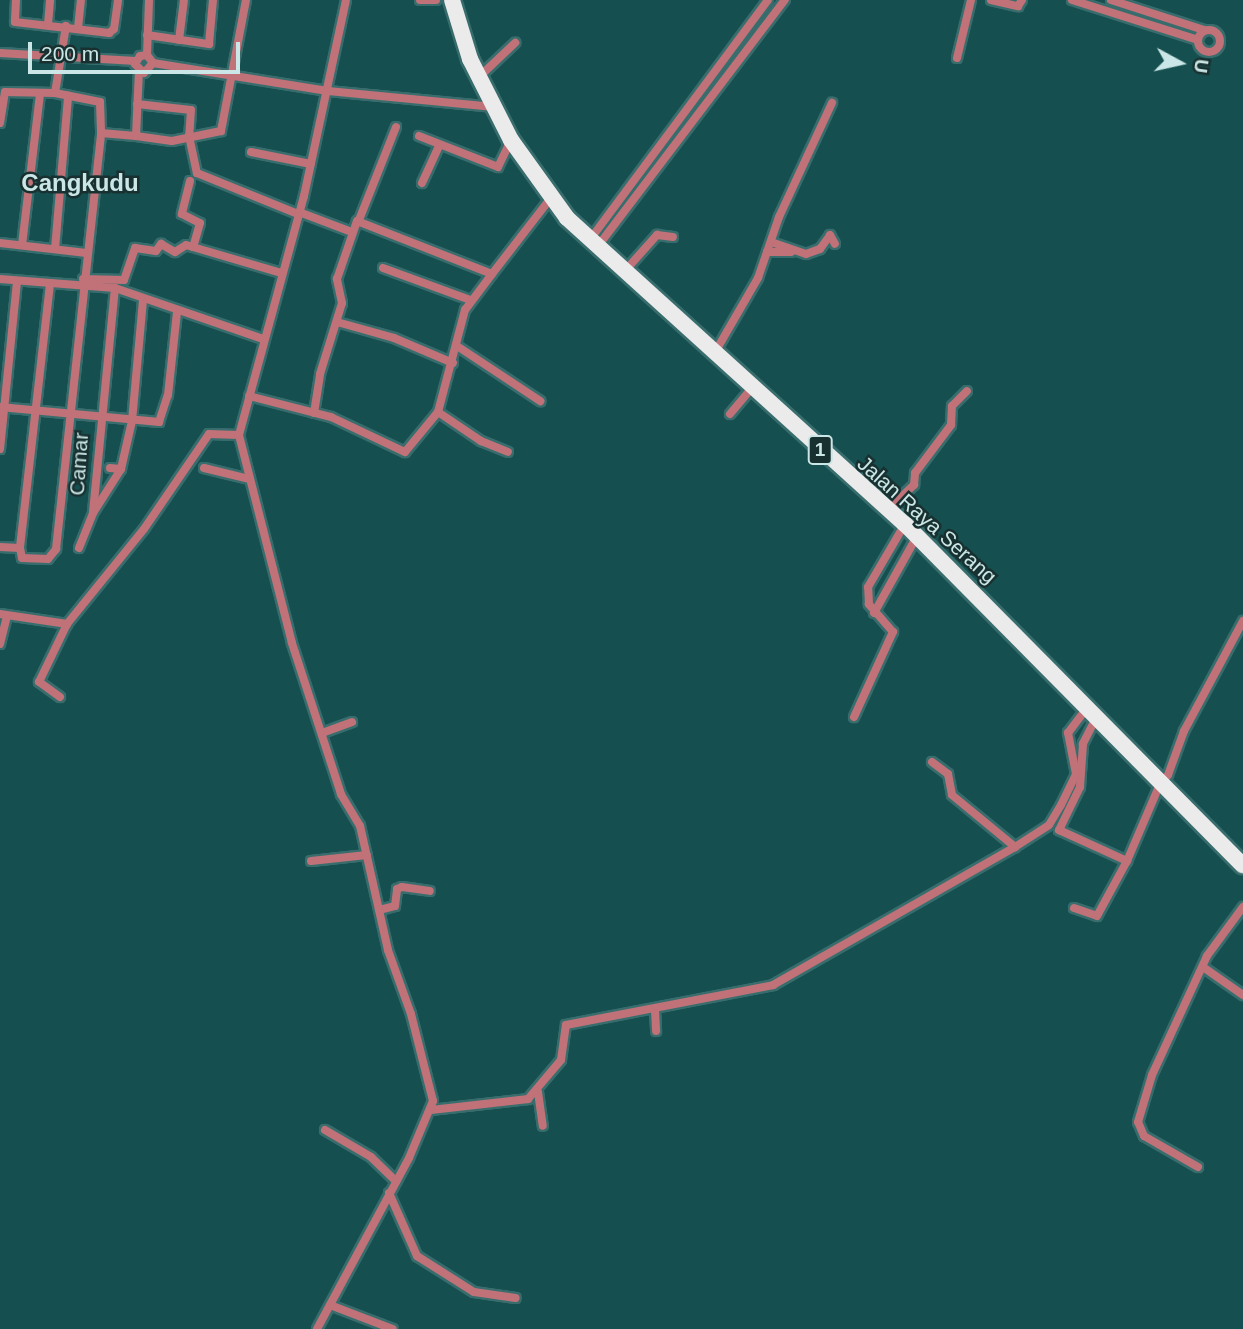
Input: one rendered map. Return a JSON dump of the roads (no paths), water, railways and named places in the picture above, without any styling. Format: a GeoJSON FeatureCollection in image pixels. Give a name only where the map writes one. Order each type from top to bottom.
{"type":"FeatureCollection","features":[{"type":"Feature","properties":{"kind":"highway","name":"Jalan Raya Serang"},"geometry":{"type":"LineString","coordinates":[[452,0],[479,77],[510,140],[550,199],[593,245],[905,524],[1160,784],[1243,864]]}},
{"type":"Feature","properties":{"kind":"street"},"geometry":{"type":"LineString","coordinates":[[16,0],[15,22],[113,32],[118,0]]}},
{"type":"Feature","properties":{"kind":"street"},"geometry":{"type":"LineString","coordinates":[[48,24],[50,0]]}},
{"type":"Feature","properties":{"kind":"street"},"geometry":{"type":"LineString","coordinates":[[78,28],[81,0]]}},
{"type":"Feature","properties":{"kind":"street"},"geometry":{"type":"LineString","coordinates":[[149,0],[146,55],[153,64],[328,91],[494,107]]}},
{"type":"Feature","properties":{"kind":"street"},"geometry":{"type":"LineString","coordinates":[[179,40],[184,0]]}},
{"type":"Feature","properties":{"kind":"street"},"geometry":{"type":"LineString","coordinates":[[147,35],[209,44],[214,0]]}},
{"type":"Feature","properties":{"kind":"street"},"geometry":{"type":"LineString","coordinates":[[101,133],[172,141],[189,135],[221,131],[246,0]]}},
{"type":"Feature","properties":{"kind":"street"},"geometry":{"type":"LineString","coordinates":[[317,1329],[431,1110],[428,1073],[379,911],[360,826],[341,794],[292,643],[239,435],[299,213],[346,0]]}},
{"type":"Feature","properties":{"kind":"street"},"geometry":{"type":"LineString","coordinates":[[420,0],[436,0]]}},
{"type":"Feature","properties":{"kind":"street"},"geometry":{"type":"LineString","coordinates":[[593,245],[768,0]]}},
{"type":"Feature","properties":{"kind":"street"},"geometry":{"type":"LineString","coordinates":[[593,245],[785,0]]}},
{"type":"Feature","properties":{"kind":"street"},"geometry":{"type":"LineString","coordinates":[[957,58],[971,0]]}},
{"type":"Feature","properties":{"kind":"street"},"geometry":{"type":"LineString","coordinates":[[991,0],[1020,6],[1022,0]]}},
{"type":"Feature","properties":{"kind":"street"},"geometry":{"type":"LineString","coordinates":[[1072,0],[1198,40],[1205,51],[1218,47],[1217,33],[1111,0]]}},
{"type":"Feature","properties":{"kind":"street"},"geometry":{"type":"LineString","coordinates":[[757,16],[766,24]]}},
{"type":"Feature","properties":{"kind":"street"},"geometry":{"type":"LineString","coordinates":[[55,93],[66,26]]}},
{"type":"Feature","properties":{"kind":"street"},"geometry":{"type":"LineString","coordinates":[[1198,40],[1204,30]]}},
{"type":"Feature","properties":{"kind":"street"},"geometry":{"type":"LineString","coordinates":[[479,77],[515,43]]}},
{"type":"Feature","properties":{"kind":"street"},"geometry":{"type":"LineString","coordinates":[[0,53],[136,61],[146,55]]}},
{"type":"Feature","properties":{"kind":"street"},"geometry":{"type":"LineString","coordinates":[[136,61],[139,71],[136,136]]}},
{"type":"Feature","properties":{"kind":"street"},"geometry":{"type":"LineString","coordinates":[[139,71],[149,72],[153,64]]}},
{"type":"Feature","properties":{"kind":"street"},"geometry":{"type":"LineString","coordinates":[[0,123],[5,92],[55,93],[100,102],[101,133],[82,283],[54,552],[48,559],[0,547]]}},
{"type":"Feature","properties":{"kind":"street"},"geometry":{"type":"LineString","coordinates":[[22,245],[40,94]]}},
{"type":"Feature","properties":{"kind":"street"},"geometry":{"type":"LineString","coordinates":[[55,249],[68,96]]}},
{"type":"Feature","properties":{"kind":"street"},"geometry":{"type":"LineString","coordinates":[[714,354],[758,278],[832,103]]}},
{"type":"Feature","properties":{"kind":"street"},"geometry":{"type":"LineString","coordinates":[[137,104],[191,110],[189,135],[192,159],[200,175],[352,232]]}},
{"type":"Feature","properties":{"kind":"street"},"geometry":{"type":"LineString","coordinates":[[314,413],[318,381],[342,303],[337,279],[352,232],[396,127]]}},
{"type":"Feature","properties":{"kind":"street"},"geometry":{"type":"LineString","coordinates":[[419,136],[435,140],[439,146],[498,167],[510,140]]}},
{"type":"Feature","properties":{"kind":"street"},"geometry":{"type":"LineString","coordinates":[[422,183],[439,146]]}},
{"type":"Feature","properties":{"kind":"street"},"geometry":{"type":"LineString","coordinates":[[251,152],[311,164]]}},
{"type":"Feature","properties":{"kind":"street"},"geometry":{"type":"LineString","coordinates":[[190,181],[182,214],[200,223],[193,247]]}},
{"type":"Feature","properties":{"kind":"street"},"geometry":{"type":"LineString","coordinates":[[249,396],[347,423],[405,452],[438,412],[470,300],[550,199]]}},
{"type":"Feature","properties":{"kind":"street"},"geometry":{"type":"LineString","coordinates":[[359,220],[492,274]]}},
{"type":"Feature","properties":{"kind":"street"},"geometry":{"type":"LineString","coordinates":[[767,252],[814,253],[830,234],[835,244]]}},
{"type":"Feature","properties":{"kind":"street"},"geometry":{"type":"LineString","coordinates":[[624,272],[657,235],[673,237]]}},
{"type":"Feature","properties":{"kind":"street"},"geometry":{"type":"LineString","coordinates":[[771,242],[792,251]]}},
{"type":"Feature","properties":{"kind":"street"},"geometry":{"type":"LineString","coordinates":[[0,243],[86,253]]}},
{"type":"Feature","properties":{"kind":"street"},"geometry":{"type":"LineString","coordinates":[[0,279],[50,284],[124,280],[135,247],[156,251],[161,244],[175,252],[181,246],[193,247],[281,273]]}},
{"type":"Feature","properties":{"kind":"street"},"geometry":{"type":"LineString","coordinates":[[383,268],[470,300]]}},
{"type":"Feature","properties":{"kind":"street"},"geometry":{"type":"LineString","coordinates":[[0,449],[2,407],[17,281]]}},
{"type":"Feature","properties":{"kind":"street"},"geometry":{"type":"LineString","coordinates":[[82,283],[115,288],[177,312],[263,339]]}},
{"type":"Feature","properties":{"kind":"street"},"geometry":{"type":"LineString","coordinates":[[21,553],[50,284]]}},
{"type":"Feature","properties":{"kind":"street","name":"Camar"},"geometry":{"type":"LineString","coordinates":[[93,513],[100,418],[115,288]]}},
{"type":"Feature","properties":{"kind":"street"},"geometry":{"type":"LineString","coordinates":[[79,548],[93,513],[121,469],[132,421],[143,299]]}},
{"type":"Feature","properties":{"kind":"street"},"geometry":{"type":"LineString","coordinates":[[2,407],[159,422],[163,417],[177,312]]}},
{"type":"Feature","properties":{"kind":"street"},"geometry":{"type":"LineString","coordinates":[[337,322],[394,338],[453,363]]}},
{"type":"Feature","properties":{"kind":"street"},"geometry":{"type":"LineString","coordinates":[[457,346],[540,401]]}},
{"type":"Feature","properties":{"kind":"street"},"geometry":{"type":"LineString","coordinates":[[730,414],[752,388]]}},
{"type":"Feature","properties":{"kind":"street"},"geometry":{"type":"LineString","coordinates":[[889,509],[914,485],[915,473],[951,425],[952,406],[967,391]]}},
{"type":"Feature","properties":{"kind":"street"},"geometry":{"type":"LineString","coordinates":[[438,412],[481,441],[508,452]]}},
{"type":"Feature","properties":{"kind":"street"},"geometry":{"type":"LineString","coordinates":[[60,697],[39,682],[67,624],[144,529],[209,434],[239,435]]}},
{"type":"Feature","properties":{"kind":"street"},"geometry":{"type":"LineString","coordinates":[[110,468],[121,469]]}},
{"type":"Feature","properties":{"kind":"street"},"geometry":{"type":"LineString","coordinates":[[204,468],[249,479]]}},
{"type":"Feature","properties":{"kind":"street"},"geometry":{"type":"LineString","coordinates":[[854,717],[893,636],[892,630],[874,613],[868,587],[905,524]]}},
{"type":"Feature","properties":{"kind":"street"},"geometry":{"type":"LineString","coordinates":[[874,613],[917,536]]}},
{"type":"Feature","properties":{"kind":"street"},"geometry":{"type":"LineString","coordinates":[[0,644],[4,615],[67,624]]}},
{"type":"Feature","properties":{"kind":"street"},"geometry":{"type":"LineString","coordinates":[[1074,908],[1097,916],[1127,861],[1160,784],[1243,621]]}},
{"type":"Feature","properties":{"kind":"street"},"geometry":{"type":"LineString","coordinates":[[431,1110],[522,1100],[538,1092],[561,1060],[566,1025],[655,1010],[773,985],[1014,847],[1049,825],[1061,805],[1076,774],[1069,733],[1091,713]]}},
{"type":"Feature","properties":{"kind":"street"},"geometry":{"type":"LineString","coordinates":[[1091,713],[1083,744],[1080,787],[1059,830],[1127,861]]}},
{"type":"Feature","properties":{"kind":"street"},"geometry":{"type":"LineString","coordinates":[[322,733],[352,722]]}},
{"type":"Feature","properties":{"kind":"street"},"geometry":{"type":"LineString","coordinates":[[932,762],[948,774],[952,795],[1014,847]]}},
{"type":"Feature","properties":{"kind":"street"},"geometry":{"type":"LineString","coordinates":[[312,861],[366,855]]}},
{"type":"Feature","properties":{"kind":"street"},"geometry":{"type":"LineString","coordinates":[[379,911],[395,906],[397,889],[402,887],[430,891]]}},
{"type":"Feature","properties":{"kind":"street"},"geometry":{"type":"LineString","coordinates":[[1198,1167],[1144,1136],[1138,1122],[1152,1075],[1203,967],[1243,907]]}},
{"type":"Feature","properties":{"kind":"street"},"geometry":{"type":"LineString","coordinates":[[1203,967],[1243,995]]}},
{"type":"Feature","properties":{"kind":"street"},"geometry":{"type":"LineString","coordinates":[[655,1010],[656,1031]]}},
{"type":"Feature","properties":{"kind":"street"},"geometry":{"type":"LineString","coordinates":[[538,1092],[543,1126]]}},
{"type":"Feature","properties":{"kind":"street"},"geometry":{"type":"LineString","coordinates":[[325,1130],[371,1157],[396,1181]]}},
{"type":"Feature","properties":{"kind":"street"},"geometry":{"type":"LineString","coordinates":[[389,1193],[417,1256],[442,1276],[474,1292],[516,1298]]}},
{"type":"Feature","properties":{"kind":"street"},"geometry":{"type":"LineString","coordinates":[[330,1305],[393,1329]]}},
{"type":"Feature","properties":{"kind":"district","name":"Cangkudu"},"geometry":{"type":"Point","coordinates":[80,183]}}]}
